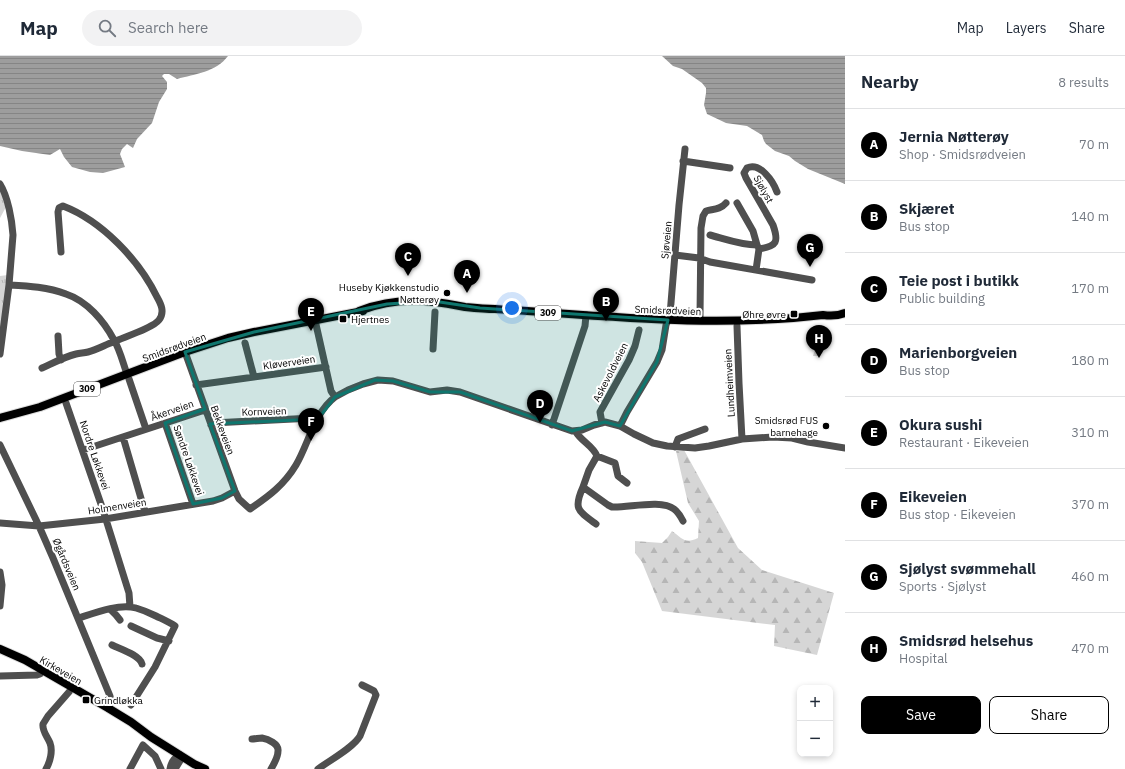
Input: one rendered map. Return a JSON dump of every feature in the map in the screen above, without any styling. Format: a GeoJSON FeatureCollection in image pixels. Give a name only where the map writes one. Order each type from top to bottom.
{"type":"FeatureCollection","features":[{"type":"Feature","properties":{"kind":"main road","name":"Smidsrødveien"},"geometry":{"type":"LineString","coordinates":[[0,418],[40,407],[128,377],[185,352],[228,338],[359,311],[380,305],[411,301],[432,301],[464,307],[668,320],[756,321],[823,315],[830,316],[845,312]]}},
{"type":"Feature","properties":{"kind":"main road","name":"Kirkeveien"},"geometry":{"type":"LineString","coordinates":[[0,649],[25,660],[136,725],[151,737],[164,751],[205,769]]}},
{"type":"Feature","properties":{"kind":"main road","name":"Kirkeveien"},"geometry":{"type":"LineString","coordinates":[[178,758],[194,769]]}},
{"type":"Feature","properties":{"kind":"street","name":"Sjøveien"},"geometry":{"type":"LineString","coordinates":[[620,426],[657,362],[662,350],[670,315],[685,149]]}},
{"type":"Feature","properties":{"kind":"street"},"geometry":{"type":"LineString","coordinates":[[683,160],[730,168]]}},
{"type":"Feature","properties":{"kind":"street","name":"Sjølyst"},"geometry":{"type":"LineString","coordinates":[[758,247],[769,247],[773,245],[775,243],[776,234],[773,225],[746,178],[744,173],[747,168],[751,166],[763,171],[777,192]]}},
{"type":"Feature","properties":{"kind":"street"},"geometry":{"type":"LineString","coordinates":[[0,184],[5,195],[12,229],[9,285],[0,354]]}},
{"type":"Feature","properties":{"kind":"street"},"geometry":{"type":"LineString","coordinates":[[700,259],[701,228],[704,212],[707,210],[717,209],[726,203]]}},
{"type":"Feature","properties":{"kind":"street"},"geometry":{"type":"LineString","coordinates":[[737,203],[753,231],[758,247],[756,270]]}},
{"type":"Feature","properties":{"kind":"street"},"geometry":{"type":"LineString","coordinates":[[42,368],[78,353],[89,352],[154,324],[160,318],[162,311],[161,304],[149,282],[132,258],[106,233],[82,216],[63,206],[58,210],[61,252]]}},
{"type":"Feature","properties":{"kind":"street"},"geometry":{"type":"LineString","coordinates":[[710,235],[737,243],[758,247]]}},
{"type":"Feature","properties":{"kind":"street"},"geometry":{"type":"LineString","coordinates":[[675,255],[812,280]]}},
{"type":"Feature","properties":{"kind":"street","name":"Smidsrødveien"},"geometry":{"type":"LineString","coordinates":[[700,259],[700,317]]}},
{"type":"Feature","properties":{"kind":"street","name":"Åkerveien"},"geometry":{"type":"LineString","coordinates":[[9,285],[48,289],[67,294],[75,298],[98,316],[115,341],[146,429]]}},
{"type":"Feature","properties":{"kind":"street"},"geometry":{"type":"LineString","coordinates":[[433,349],[435,312]]}},
{"type":"Feature","properties":{"kind":"street"},"geometry":{"type":"LineString","coordinates":[[552,425],[584,330],[586,315]]}},
{"type":"Feature","properties":{"kind":"street"},"geometry":{"type":"LineString","coordinates":[[315,320],[331,391],[335,397]]}},
{"type":"Feature","properties":{"kind":"street","name":"Lundheimveien"},"geometry":{"type":"LineString","coordinates":[[737,326],[742,439]]}},
{"type":"Feature","properties":{"kind":"street","name":"Askevoldveien"},"geometry":{"type":"LineString","coordinates":[[602,423],[600,412],[629,360],[635,346],[639,330]]}},
{"type":"Feature","properties":{"kind":"street"},"geometry":{"type":"LineString","coordinates":[[58,336],[59,354],[61,360]]}},
{"type":"Feature","properties":{"kind":"street","name":"Kløverveien"},"geometry":{"type":"LineString","coordinates":[[245,343],[254,377]]}},
{"type":"Feature","properties":{"kind":"street","name":"Bekkeveien"},"geometry":{"type":"LineString","coordinates":[[185,352],[235,491],[239,500],[250,509],[278,489],[286,479],[301,455],[318,419]]}},
{"type":"Feature","properties":{"kind":"street","name":"Kløverveien"},"geometry":{"type":"LineString","coordinates":[[196,385],[326,367]]}},
{"type":"Feature","properties":{"kind":"street"},"geometry":{"type":"LineString","coordinates":[[318,419],[326,406],[335,397],[363,384],[375,380],[384,380],[430,392],[447,390],[460,392],[552,425],[576,432],[602,423],[612,423],[658,445],[687,448],[702,447],[742,439],[779,437],[845,448]]}},
{"type":"Feature","properties":{"kind":"street","name":"Nordre Løkkevei"},"geometry":{"type":"LineString","coordinates":[[66,402],[129,593],[130,607]]}},
{"type":"Feature","properties":{"kind":"street","name":"Åkerveien"},"geometry":{"type":"LineString","coordinates":[[83,450],[205,410]]}},
{"type":"Feature","properties":{"kind":"street","name":"Kornveien"},"geometry":{"type":"LineString","coordinates":[[211,425],[243,421],[318,419]]}},
{"type":"Feature","properties":{"kind":"street","name":"Søndre Løkkevei"},"geometry":{"type":"LineString","coordinates":[[165,423],[193,504]]}},
{"type":"Feature","properties":{"kind":"street"},"geometry":{"type":"LineString","coordinates":[[675,447],[678,439],[705,429]]}},
{"type":"Feature","properties":{"kind":"street"},"geometry":{"type":"LineString","coordinates":[[576,432],[580,438],[594,450],[597,456],[615,463],[618,476],[626,483]]}},
{"type":"Feature","properties":{"kind":"street"},"geometry":{"type":"LineString","coordinates":[[123,437],[146,512]]}},
{"type":"Feature","properties":{"kind":"street","name":"Øgårdsveien"},"geometry":{"type":"LineString","coordinates":[[0,445],[39,526],[79,618],[109,694],[111,702],[104,706]]}},
{"type":"Feature","properties":{"kind":"street"},"geometry":{"type":"LineString","coordinates":[[596,524],[584,515],[578,507],[578,498],[589,470],[597,456]]}},
{"type":"Feature","properties":{"kind":"street"},"geometry":{"type":"LineString","coordinates":[[583,487],[604,503],[612,507],[646,505],[670,507],[676,510],[683,521]]}},
{"type":"Feature","properties":{"kind":"street","name":"Holmenveien"},"geometry":{"type":"LineString","coordinates":[[0,523],[39,526],[105,519],[222,498],[235,491]]}},
{"type":"Feature","properties":{"kind":"street"},"geometry":{"type":"LineString","coordinates":[[0,572],[2,594],[0,606]]}},
{"type":"Feature","properties":{"kind":"street"},"geometry":{"type":"LineString","coordinates":[[79,618],[110,609],[130,607],[146,612],[175,626],[155,667],[131,704]]}},
{"type":"Feature","properties":{"kind":"street"},"geometry":{"type":"LineString","coordinates":[[110,609],[120,620]]}},
{"type":"Feature","properties":{"kind":"street"},"geometry":{"type":"LineString","coordinates":[[131,626],[157,638],[169,641]]}},
{"type":"Feature","properties":{"kind":"street"},"geometry":{"type":"LineString","coordinates":[[112,645],[142,660],[142,664]]}},
{"type":"Feature","properties":{"kind":"street"},"geometry":{"type":"LineString","coordinates":[[0,676],[36,676],[40,674]]}},
{"type":"Feature","properties":{"kind":"street"},"geometry":{"type":"LineString","coordinates":[[318,769],[351,746],[360,736],[376,695],[374,691],[362,685]]}},
{"type":"Feature","properties":{"kind":"street"},"geometry":{"type":"LineString","coordinates":[[46,769],[49,764],[51,750],[50,743],[44,733],[43,724],[69,692]]}},
{"type":"Feature","properties":{"kind":"street"},"geometry":{"type":"LineString","coordinates":[[252,739],[265,739],[278,747],[278,753],[271,769]]}},
{"type":"Feature","properties":{"kind":"street"},"geometry":{"type":"LineString","coordinates":[[130,769],[143,745],[155,756],[161,769]]}},
{"type":"Feature","properties":{"kind":"street"},"geometry":{"type":"LineString","coordinates":[[170,769],[171,763],[178,758]]}},
{"type":"Feature","properties":{"kind":"street"},"geometry":{"type":"LineString","coordinates":[[175,769],[178,758]]}},
{"type":"Feature","properties":{"kind":"highlighted area"},"geometry":{"type":"Polygon","coordinates":[[[433,301],[480,308],[668,320],[657,362],[620,426],[605,422],[572,431],[460,392],[430,392],[393,381],[375,380],[335,397],[318,419],[210,424],[235,491],[222,498],[193,504],[165,423],[205,409],[185,352],[254,332],[387,304],[433,301]]]}},
{"type":"Feature","properties":{"kind":"green space"},"geometry":{"type":"Polygon","coordinates":[[[0,189],[6,207],[0,218],[0,189]]]}},
{"type":"Feature","properties":{"kind":"green space"},"geometry":{"type":"Polygon","coordinates":[[[8,275],[0,335],[0,276],[8,275]]]}},
{"type":"Feature","properties":{"kind":"green space"},"geometry":{"type":"Polygon","coordinates":[[[828,342],[828,348],[823,348],[823,352],[818,356],[813,356],[815,349],[819,344],[828,342]]]}},
{"type":"Feature","properties":{"kind":"green space"},"geometry":{"type":"Polygon","coordinates":[[[684,450],[738,548],[762,570],[834,593],[817,655],[774,646],[775,625],[662,611],[642,562],[635,553],[635,541],[662,543],[672,531],[687,541],[698,538],[699,521],[688,503],[676,451],[684,450]]]}},
{"type":"Feature","properties":{"kind":"shaded area"},"geometry":{"type":"Polygon","coordinates":[[[0,56],[228,56],[218,66],[198,74],[177,79],[169,74],[164,74],[162,76],[167,82],[167,89],[159,102],[152,123],[137,139],[133,148],[127,144],[122,149],[120,154],[125,167],[103,173],[90,172],[72,167],[60,149],[50,155],[0,146],[0,56]]]}},
{"type":"Feature","properties":{"kind":"shaded area"},"geometry":{"type":"Polygon","coordinates":[[[662,56],[845,56],[845,184],[808,169],[789,156],[775,151],[766,144],[762,135],[747,126],[726,123],[707,114],[704,105],[706,88],[702,83],[682,69],[673,66],[662,56]]]}},
{"type":"Feature","properties":{"kind":"place","name":"Sjølyst svømmehall"},"geometry":{"type":"Point","coordinates":[810,267]}},
{"type":"Feature","properties":{"kind":"place","name":"Teie post i butikk"},"geometry":{"type":"Point","coordinates":[408,276]}},
{"type":"Feature","properties":{"kind":"place","name":"Huseby Kjøkkenstudio Nøtterøy"},"geometry":{"type":"Point","coordinates":[447,293]}},
{"type":"Feature","properties":{"kind":"place","name":"Jernia Nøtterøy"},"geometry":{"type":"Point","coordinates":[467,293]}},
{"type":"Feature","properties":{"kind":"place","name":"Øhre øvre"},"geometry":{"type":"Point","coordinates":[794,314]}},
{"type":"Feature","properties":{"kind":"place","name":"Hjertnes"},"geometry":{"type":"Point","coordinates":[343,319]}},
{"type":"Feature","properties":{"kind":"place","name":"Skjæret"},"geometry":{"type":"Point","coordinates":[606,321]}},
{"type":"Feature","properties":{"kind":"place","name":"Okura sushi"},"geometry":{"type":"Point","coordinates":[311,331]}},
{"type":"Feature","properties":{"kind":"place","name":"Smidsrød helsehus"},"geometry":{"type":"Point","coordinates":[819,358]}},
{"type":"Feature","properties":{"kind":"place","name":"Marienborgveien"},"geometry":{"type":"Point","coordinates":[540,423]}},
{"type":"Feature","properties":{"kind":"place","name":"Smidsrød FUS barnehage"},"geometry":{"type":"Point","coordinates":[826,426]}},
{"type":"Feature","properties":{"kind":"place","name":"Eikeveien"},"geometry":{"type":"Point","coordinates":[311,441]}},
{"type":"Feature","properties":{"kind":"place","name":"Grindløkka"},"geometry":{"type":"Point","coordinates":[86,700]}}]}
